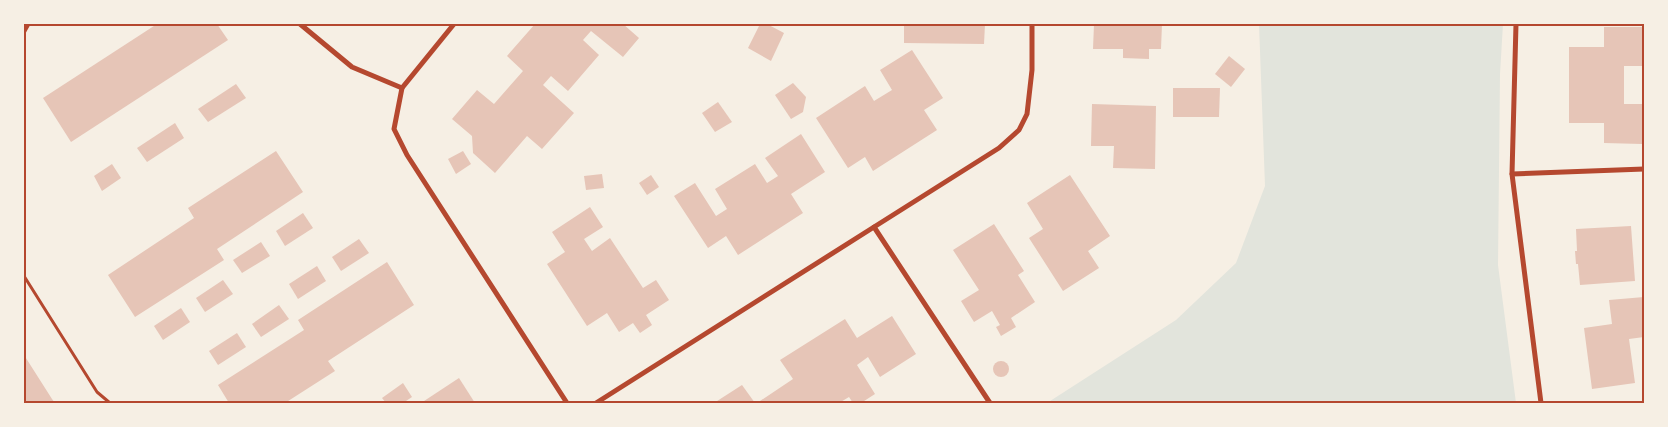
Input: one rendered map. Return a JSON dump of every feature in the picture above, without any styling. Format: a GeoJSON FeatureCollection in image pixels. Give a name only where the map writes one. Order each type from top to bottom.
{"type":"FeatureCollection","features":[{"type":"Feature","properties":{"kind":"street"},"geometry":{"type":"LineString","coordinates":[[300,24],[352,67],[402,88]]}},
{"type":"Feature","properties":{"kind":"street"},"geometry":{"type":"LineString","coordinates":[[454,24],[402,88],[394,129],[407,155],[567,403]]}},
{"type":"Feature","properties":{"kind":"street"},"geometry":{"type":"LineString","coordinates":[[596,403],[999,148],[1019,130],[1027,114],[1032,70],[1032,24]]}},
{"type":"Feature","properties":{"kind":"street"},"geometry":{"type":"LineString","coordinates":[[1516,24],[1512,174],[1541,403]]}},
{"type":"Feature","properties":{"kind":"street"},"geometry":{"type":"LineString","coordinates":[[1512,174],[1644,169]]}},
{"type":"Feature","properties":{"kind":"street"},"geometry":{"type":"LineString","coordinates":[[874,227],[990,403]]}},
{"type":"Feature","properties":{"kind":"path"},"geometry":{"type":"LineString","coordinates":[[24,33],[29,24]]}},
{"type":"Feature","properties":{"kind":"path"},"geometry":{"type":"LineString","coordinates":[[24,276],[97,392],[110,403]]}},
{"type":"Feature","properties":{"kind":"shaded area"},"geometry":{"type":"Polygon","coordinates":[[[1259,24],[1503,24],[1500,74],[1498,265],[1516,403],[1047,403],[1176,320],[1236,263],[1265,186],[1259,24]]]}},
{"type":"Feature","properties":{"kind":"building"},"geometry":{"type":"Polygon","coordinates":[[[157,24],[217,24],[228,40],[71,142],[43,98],[157,24]]]}},
{"type":"Feature","properties":{"kind":"building"},"geometry":{"type":"Polygon","coordinates":[[[535,24],[623,24],[639,38],[623,57],[591,31],[583,40],[599,55],[568,91],[551,76],[543,85],[574,113],[542,149],[527,136],[495,173],[473,153],[472,136],[452,119],[477,90],[494,104],[523,71],[507,56],[535,24]]]}},
{"type":"Feature","properties":{"kind":"building"},"geometry":{"type":"Polygon","coordinates":[[[760,24],[767,24],[784,33],[771,61],[748,48],[760,24]]]}},
{"type":"Feature","properties":{"kind":"building"},"geometry":{"type":"Polygon","coordinates":[[[904,24],[985,24],[984,44],[904,43],[904,24]]]}},
{"type":"Feature","properties":{"kind":"building"},"geometry":{"type":"Polygon","coordinates":[[[1094,24],[1162,24],[1161,49],[1149,49],[1149,59],[1123,58],[1123,49],[1093,49],[1094,24]]]}},
{"type":"Feature","properties":{"kind":"building"},"geometry":{"type":"Polygon","coordinates":[[[1604,27],[1642,27],[1642,66],[1624,66],[1624,104],[1642,104],[1644,110],[1644,140],[1642,139],[1642,144],[1604,143],[1604,123],[1569,123],[1569,47],[1604,47],[1604,27]]]}},
{"type":"Feature","properties":{"kind":"building"},"geometry":{"type":"Polygon","coordinates":[[[912,50],[943,98],[924,110],[937,130],[873,171],[865,157],[848,168],[816,118],[865,86],[874,101],[892,90],[880,70],[912,50]]]}},
{"type":"Feature","properties":{"kind":"building"},"geometry":{"type":"Polygon","coordinates":[[[1229,56],[1245,69],[1231,87],[1215,74],[1229,56]]]}},
{"type":"Feature","properties":{"kind":"building"},"geometry":{"type":"Polygon","coordinates":[[[793,83],[806,97],[803,112],[791,119],[775,95],[793,83]]]}},
{"type":"Feature","properties":{"kind":"building"},"geometry":{"type":"Polygon","coordinates":[[[236,84],[246,98],[208,122],[198,109],[236,84]]]}},
{"type":"Feature","properties":{"kind":"building"},"geometry":{"type":"Polygon","coordinates":[[[1173,88],[1220,88],[1219,117],[1173,117],[1173,88]]]}},
{"type":"Feature","properties":{"kind":"building"},"geometry":{"type":"Polygon","coordinates":[[[718,102],[732,122],[715,132],[702,113],[718,102]]]}},
{"type":"Feature","properties":{"kind":"building"},"geometry":{"type":"Polygon","coordinates":[[[1092,104],[1156,106],[1155,169],[1113,168],[1114,146],[1091,146],[1092,104]]]}},
{"type":"Feature","properties":{"kind":"building"},"geometry":{"type":"Polygon","coordinates":[[[175,123],[184,138],[147,162],[137,148],[175,123]]]}},
{"type":"Feature","properties":{"kind":"building"},"geometry":{"type":"Polygon","coordinates":[[[801,134],[825,172],[791,194],[803,213],[738,255],[726,236],[708,248],[674,196],[695,183],[716,216],[727,209],[715,189],[755,164],[767,183],[778,176],[765,158],[801,134]]]}},
{"type":"Feature","properties":{"kind":"building"},"geometry":{"type":"Polygon","coordinates":[[[276,151],[303,192],[217,249],[224,260],[135,317],[108,275],[194,218],[188,208],[276,151]]]}},
{"type":"Feature","properties":{"kind":"building"},"geometry":{"type":"Polygon","coordinates":[[[463,151],[471,164],[456,174],[448,159],[463,151]]]}},
{"type":"Feature","properties":{"kind":"building"},"geometry":{"type":"Polygon","coordinates":[[[112,164],[121,178],[102,191],[94,176],[112,164]]]}},
{"type":"Feature","properties":{"kind":"building"},"geometry":{"type":"Polygon","coordinates":[[[602,174],[604,188],[586,190],[584,176],[602,174]]]}},
{"type":"Feature","properties":{"kind":"building"},"geometry":{"type":"Polygon","coordinates":[[[651,175],[659,187],[647,195],[639,183],[651,175]]]}},
{"type":"Feature","properties":{"kind":"building"},"geometry":{"type":"Polygon","coordinates":[[[1070,175],[1110,236],[1088,251],[1099,268],[1063,291],[1029,238],[1043,229],[1027,203],[1070,175]]]}},
{"type":"Feature","properties":{"kind":"building"},"geometry":{"type":"Polygon","coordinates":[[[590,207],[603,227],[584,239],[592,251],[610,238],[643,288],[656,280],[669,300],[646,315],[652,325],[640,333],[633,323],[619,332],[607,313],[587,326],[547,264],[565,252],[552,232],[590,207]]]}},
{"type":"Feature","properties":{"kind":"building"},"geometry":{"type":"Polygon","coordinates":[[[303,213],[313,228],[285,246],[276,231],[303,213]]]}},
{"type":"Feature","properties":{"kind":"building"},"geometry":{"type":"Polygon","coordinates":[[[994,224],[1024,271],[1018,275],[1035,302],[1011,318],[1016,327],[1001,336],[996,327],[1000,325],[992,311],[974,322],[961,301],[979,290],[953,250],[994,224]]]}},
{"type":"Feature","properties":{"kind":"building"},"geometry":{"type":"Polygon","coordinates":[[[1631,226],[1635,281],[1580,285],[1575,251],[1577,251],[1576,229],[1631,226]]]}},
{"type":"Feature","properties":{"kind":"building"},"geometry":{"type":"Polygon","coordinates":[[[359,239],[369,253],[341,271],[332,257],[359,239]]]}},
{"type":"Feature","properties":{"kind":"building"},"geometry":{"type":"Polygon","coordinates":[[[261,242],[270,256],[242,273],[233,260],[261,242]]]}},
{"type":"Feature","properties":{"kind":"building"},"geometry":{"type":"Polygon","coordinates":[[[387,262],[414,305],[328,361],[335,371],[285,403],[229,403],[218,385],[304,330],[298,320],[387,262]]]}},
{"type":"Feature","properties":{"kind":"building"},"geometry":{"type":"Polygon","coordinates":[[[317,266],[326,281],[298,299],[289,284],[317,266]]]}},
{"type":"Feature","properties":{"kind":"building"},"geometry":{"type":"Polygon","coordinates":[[[223,280],[233,294],[205,312],[196,298],[223,280]]]}},
{"type":"Feature","properties":{"kind":"building"},"geometry":{"type":"Polygon","coordinates":[[[1644,297],[1644,337],[1629,339],[1635,383],[1592,389],[1584,328],[1612,324],[1609,300],[1644,297]]]}},
{"type":"Feature","properties":{"kind":"building"},"geometry":{"type":"Polygon","coordinates":[[[279,305],[289,319],[261,337],[252,324],[279,305]]]}},
{"type":"Feature","properties":{"kind":"building"},"geometry":{"type":"Polygon","coordinates":[[[181,308],[190,322],[163,340],[154,326],[181,308]]]}},
{"type":"Feature","properties":{"kind":"building"},"geometry":{"type":"Polygon","coordinates":[[[892,316],[916,354],[880,377],[868,357],[857,365],[875,394],[861,403],[853,403],[849,397],[839,403],[757,403],[793,379],[780,360],[845,319],[857,338],[892,316]]]}},
{"type":"Feature","properties":{"kind":"building"},"geometry":{"type":"Polygon","coordinates":[[[237,333],[246,347],[218,365],[209,351],[237,333]]]}},
{"type":"Feature","properties":{"kind":"building"},"geometry":{"type":"Polygon","coordinates":[[[24,355],[52,399],[55,403],[24,403],[24,355]]]}},
{"type":"Feature","properties":{"kind":"building"},"geometry":{"type":"Polygon","coordinates":[[[998,361],[1004,361],[1009,366],[1007,375],[998,377],[993,372],[993,366],[998,361]]]}},
{"type":"Feature","properties":{"kind":"building"},"geometry":{"type":"Polygon","coordinates":[[[459,378],[475,403],[421,403],[459,378]]]}},
{"type":"Feature","properties":{"kind":"building"},"geometry":{"type":"Polygon","coordinates":[[[403,383],[412,397],[403,403],[386,403],[382,398],[403,383]]]}},
{"type":"Feature","properties":{"kind":"building"},"geometry":{"type":"Polygon","coordinates":[[[742,385],[755,403],[714,403],[742,385]]]}}]}
